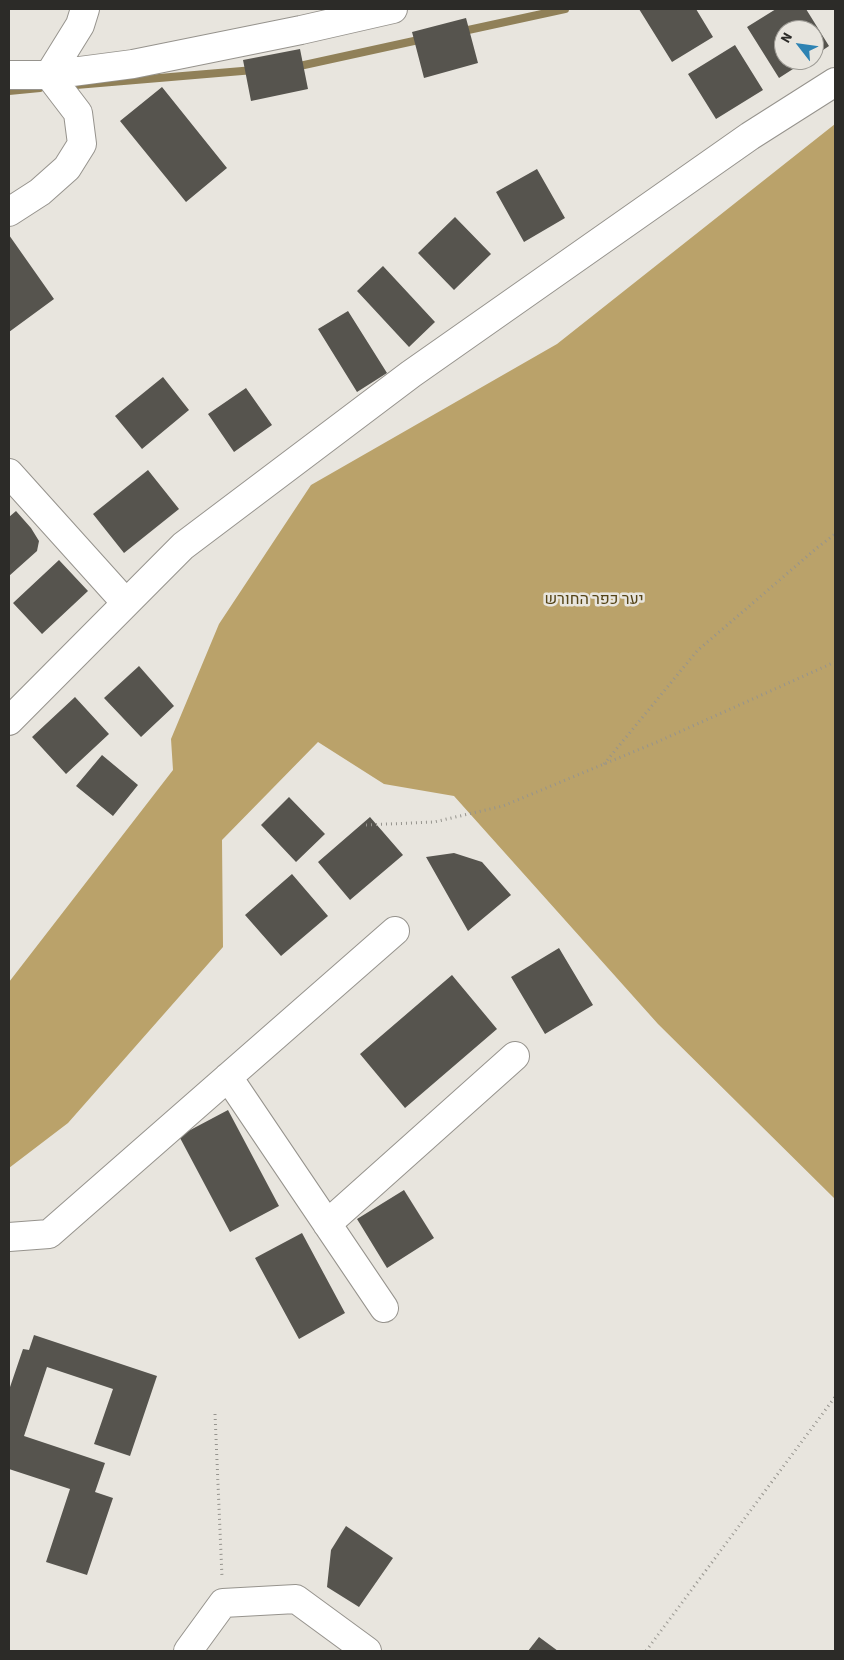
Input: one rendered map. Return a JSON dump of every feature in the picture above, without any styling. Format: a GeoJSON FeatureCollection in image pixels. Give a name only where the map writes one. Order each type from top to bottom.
{"type":"FeatureCollection","features":[{"type":"Feature","properties":{"kind":"street"},"geometry":{"type":"LineString","coordinates":[[49,75],[80,24],[85,9]]}},
{"type":"Feature","properties":{"kind":"street"},"geometry":{"type":"LineString","coordinates":[[9,75],[49,75],[133,64],[301,30],[393,9]]}},
{"type":"Feature","properties":{"kind":"street"},"geometry":{"type":"LineString","coordinates":[[9,212],[40,192],[66,168],[82,144],[78,113],[49,75]]}},
{"type":"Feature","properties":{"kind":"street"},"geometry":{"type":"LineString","coordinates":[[9,721],[183,546],[411,374],[750,136],[835,82]]}},
{"type":"Feature","properties":{"kind":"street"},"geometry":{"type":"LineString","coordinates":[[9,473],[126,603]]}},
{"type":"Feature","properties":{"kind":"street"},"geometry":{"type":"LineString","coordinates":[[9,1237],[49,1234],[395,931]]}},
{"type":"Feature","properties":{"kind":"street"},"geometry":{"type":"LineString","coordinates":[[327,1224],[515,1056]]}},
{"type":"Feature","properties":{"kind":"street"},"geometry":{"type":"LineString","coordinates":[[228,1077],[384,1308]]}},
{"type":"Feature","properties":{"kind":"street"},"geometry":{"type":"LineString","coordinates":[[188,1651],[223,1603],[296,1600],[367,1651]]}},
{"type":"Feature","properties":{"kind":"path"},"geometry":{"type":"LineString","coordinates":[[604,765],[697,651],[835,534]]}},
{"type":"Feature","properties":{"kind":"path"},"geometry":{"type":"LineString","coordinates":[[366,825],[434,822],[503,806],[604,765],[835,662]]}},
{"type":"Feature","properties":{"kind":"path"},"geometry":{"type":"LineString","coordinates":[[646,1651],[835,1398]]}},
{"type":"Feature","properties":{"kind":"path"},"geometry":{"type":"LineString","coordinates":[[215,1414],[223,1603]]}},
{"type":"Feature","properties":{"kind":"green space","name":"יער כפר החורש"},"geometry":{"type":"Polygon","coordinates":[[[835,124],[835,1199],[658,1024],[454,796],[384,784],[318,742],[222,840],[223,947],[68,1123],[9,1168],[9,982],[173,770],[171,739],[219,624],[311,485],[557,344],[835,124]]]}},
{"type":"Feature","properties":{"kind":"building"},"geometry":{"type":"Polygon","coordinates":[[[639,9],[696,9],[713,37],[672,62],[639,9]]]}},
{"type":"Feature","properties":{"kind":"building"},"geometry":{"type":"Polygon","coordinates":[[[776,9],[806,9],[813,20],[774,20],[774,70],[791,70],[779,78],[747,27],[776,9]]]}},
{"type":"Feature","properties":{"kind":"building"},"geometry":{"type":"Polygon","coordinates":[[[466,18],[478,63],[424,78],[412,32],[466,18]]]}},
{"type":"Feature","properties":{"kind":"building"},"geometry":{"type":"Polygon","coordinates":[[[824,38],[829,46],[824,49],[824,38]]]}},
{"type":"Feature","properties":{"kind":"building"},"geometry":{"type":"Polygon","coordinates":[[[735,45],[763,90],[716,119],[688,74],[735,45]]]}},
{"type":"Feature","properties":{"kind":"building"},"geometry":{"type":"Polygon","coordinates":[[[300,49],[308,89],[251,101],[243,60],[300,49]]]}},
{"type":"Feature","properties":{"kind":"building"},"geometry":{"type":"Polygon","coordinates":[[[162,87],[227,168],[186,202],[120,121],[162,87]]]}},
{"type":"Feature","properties":{"kind":"building"},"geometry":{"type":"Polygon","coordinates":[[[537,169],[565,218],[524,242],[496,192],[537,169]]]}},
{"type":"Feature","properties":{"kind":"building"},"geometry":{"type":"Polygon","coordinates":[[[455,217],[491,254],[454,290],[418,253],[455,217]]]}},
{"type":"Feature","properties":{"kind":"building"},"geometry":{"type":"Polygon","coordinates":[[[9,235],[54,299],[9,332],[9,235]]]}},
{"type":"Feature","properties":{"kind":"building"},"geometry":{"type":"Polygon","coordinates":[[[383,266],[435,322],[409,347],[357,291],[383,266]]]}},
{"type":"Feature","properties":{"kind":"building"},"geometry":{"type":"Polygon","coordinates":[[[348,311],[387,373],[357,392],[318,329],[348,311]]]}},
{"type":"Feature","properties":{"kind":"building"},"geometry":{"type":"Polygon","coordinates":[[[163,377],[189,410],[142,449],[115,416],[163,377]]]}},
{"type":"Feature","properties":{"kind":"building"},"geometry":{"type":"Polygon","coordinates":[[[246,388],[272,425],[234,452],[208,414],[246,388]]]}},
{"type":"Feature","properties":{"kind":"building"},"geometry":{"type":"Polygon","coordinates":[[[148,470],[179,509],[124,553],[93,514],[148,470]]]}},
{"type":"Feature","properties":{"kind":"building"},"geometry":{"type":"Polygon","coordinates":[[[16,511],[31,528],[39,541],[37,551],[9,576],[9,517],[16,511]]]}},
{"type":"Feature","properties":{"kind":"building"},"geometry":{"type":"Polygon","coordinates":[[[59,560],[88,591],[42,634],[13,603],[59,560]]]}},
{"type":"Feature","properties":{"kind":"building"},"geometry":{"type":"Polygon","coordinates":[[[139,666],[174,706],[141,737],[104,698],[139,666]]]}},
{"type":"Feature","properties":{"kind":"building"},"geometry":{"type":"Polygon","coordinates":[[[75,697],[109,734],[66,774],[32,737],[75,697]]]}},
{"type":"Feature","properties":{"kind":"building"},"geometry":{"type":"Polygon","coordinates":[[[102,755],[138,785],[113,816],[76,786],[102,755]]]}},
{"type":"Feature","properties":{"kind":"building"},"geometry":{"type":"Polygon","coordinates":[[[289,797],[325,834],[296,862],[261,825],[289,797]]]}},
{"type":"Feature","properties":{"kind":"building"},"geometry":{"type":"Polygon","coordinates":[[[370,817],[403,855],[350,900],[318,862],[370,817]]]}},
{"type":"Feature","properties":{"kind":"building"},"geometry":{"type":"Polygon","coordinates":[[[454,853],[482,862],[511,895],[468,931],[426,857],[454,853]]]}},
{"type":"Feature","properties":{"kind":"building"},"geometry":{"type":"Polygon","coordinates":[[[292,874],[328,916],[281,956],[245,915],[292,874]]]}},
{"type":"Feature","properties":{"kind":"building"},"geometry":{"type":"Polygon","coordinates":[[[559,948],[593,1005],[545,1034],[511,977],[559,948]]]}},
{"type":"Feature","properties":{"kind":"building"},"geometry":{"type":"Polygon","coordinates":[[[452,975],[497,1029],[405,1108],[360,1054],[452,975]]]}},
{"type":"Feature","properties":{"kind":"building"},"geometry":{"type":"Polygon","coordinates":[[[228,1110],[279,1206],[230,1232],[179,1136],[228,1110]]]}},
{"type":"Feature","properties":{"kind":"building"},"geometry":{"type":"Polygon","coordinates":[[[404,1190],[434,1238],[387,1268],[357,1219],[404,1190]]]}},
{"type":"Feature","properties":{"kind":"building"},"geometry":{"type":"Polygon","coordinates":[[[302,1233],[345,1313],[299,1339],[255,1258],[302,1233]]]}},
{"type":"Feature","properties":{"kind":"building"},"geometry":{"type":"Polygon","coordinates":[[[34,1335],[157,1376],[130,1456],[94,1444],[113,1389],[47,1367],[24,1436],[105,1463],[95,1492],[113,1498],[87,1575],[46,1562],[70,1489],[9,1469],[9,1390],[23,1349],[29,1350],[34,1335]]]}},
{"type":"Feature","properties":{"kind":"building"},"geometry":{"type":"Polygon","coordinates":[[[346,1526],[393,1558],[359,1607],[327,1587],[331,1550],[346,1526]]]}},
{"type":"Feature","properties":{"kind":"building"},"geometry":{"type":"Polygon","coordinates":[[[539,1637],[558,1651],[528,1651],[539,1637]]]}},
{"type":"Feature","properties":{"kind":"waterway"},"geometry":{"type":"LineString","coordinates":[[459,32],[565,9]]}},
{"type":"Feature","properties":{"kind":"waterway"},"geometry":{"type":"LineString","coordinates":[[295,67],[423,39]]}},
{"type":"Feature","properties":{"kind":"waterway"},"geometry":{"type":"LineString","coordinates":[[76,85],[254,70]]}},
{"type":"Feature","properties":{"kind":"waterway"},"geometry":{"type":"LineString","coordinates":[[9,91],[40,88]]}}]}
